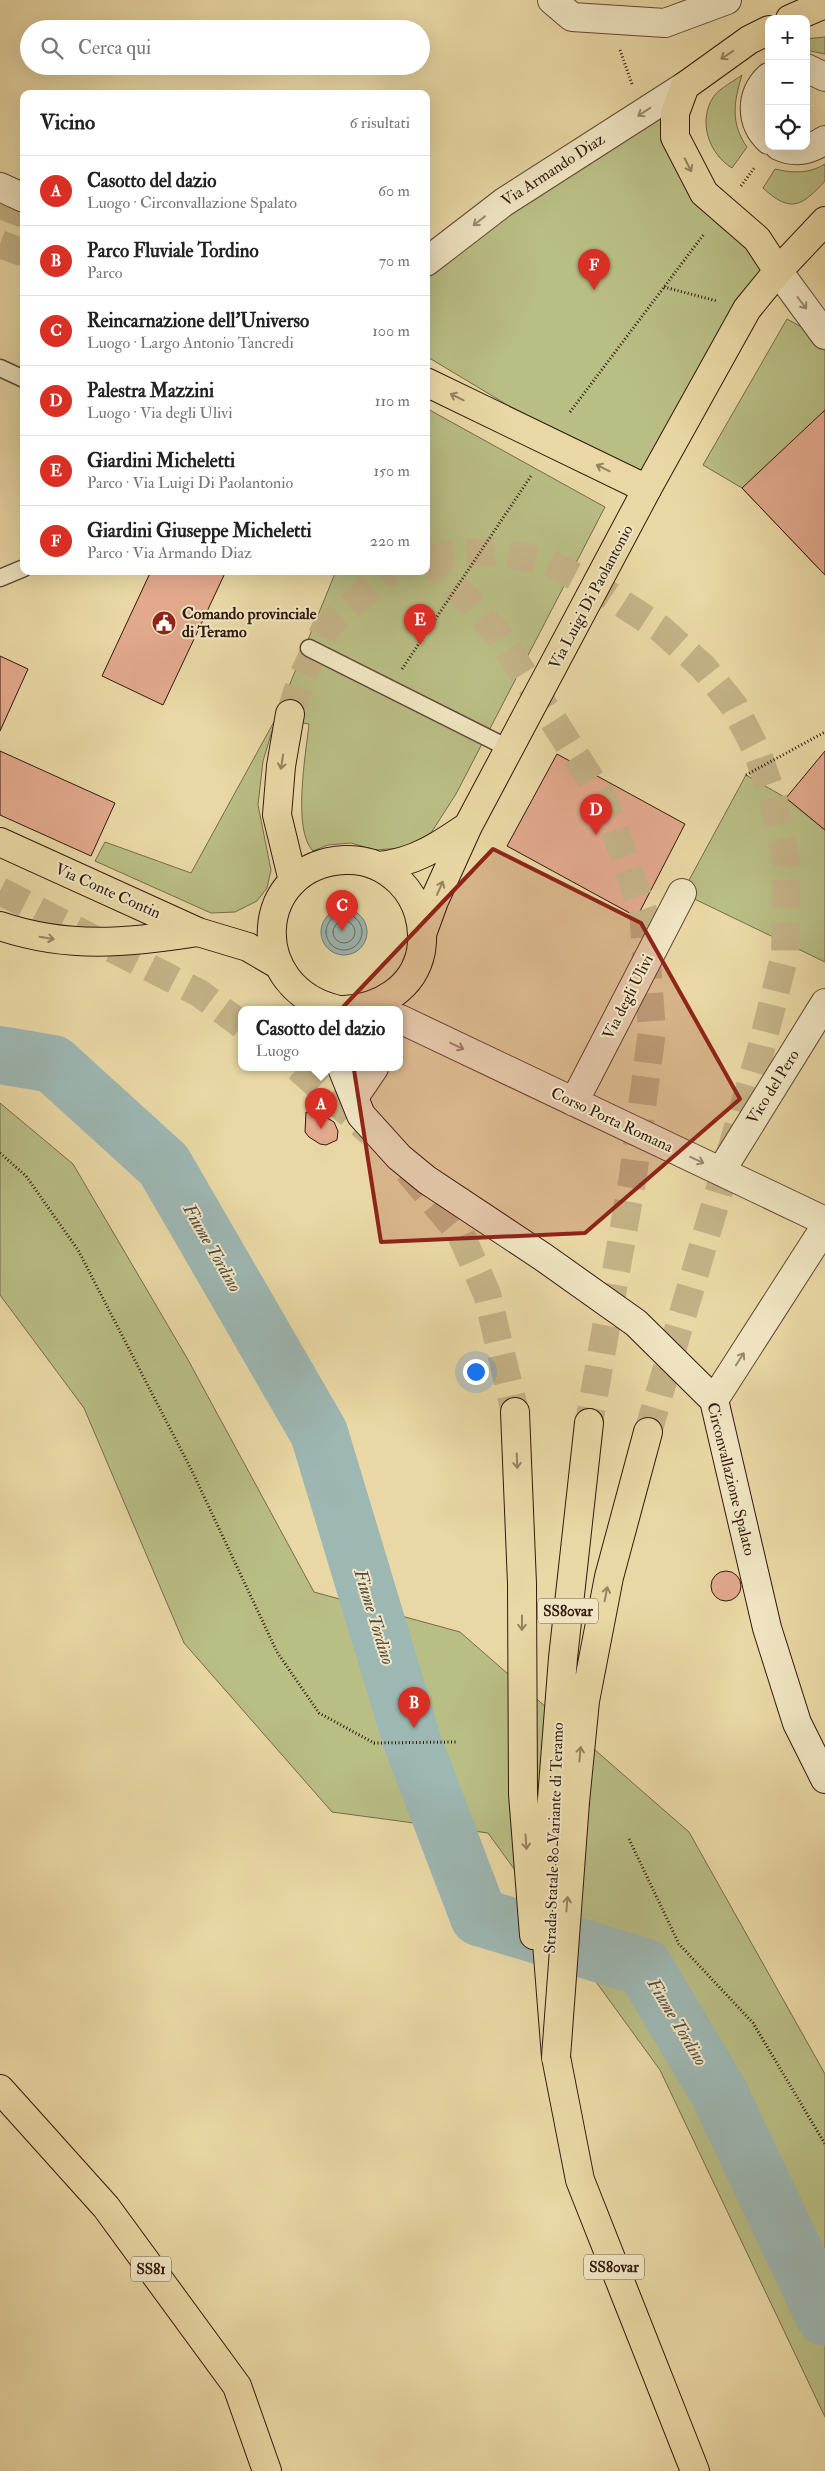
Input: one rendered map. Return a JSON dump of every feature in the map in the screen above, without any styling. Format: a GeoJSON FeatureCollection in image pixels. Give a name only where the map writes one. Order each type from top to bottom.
{"type":"FeatureCollection","features":[{"type":"Feature","properties":{"kind":"main road"},"geometry":{"type":"LineString","coordinates":[[799,15],[825,4]]}},
{"type":"Feature","properties":{"kind":"main road"},"geometry":{"type":"LineString","coordinates":[[765,32],[749,40],[685,86],[675,113],[675,137],[704,193],[757,239],[778,271]]}},
{"type":"Feature","properties":{"kind":"main road","name":"Via Luigi Di Paolantonio"},"geometry":{"type":"LineString","coordinates":[[422,934],[434,900],[468,826],[647,489],[747,309],[778,271],[825,221]]}},
{"type":"Feature","properties":{"kind":"main road"},"geometry":{"type":"LineString","coordinates":[[744,226],[766,237],[800,248]]}},
{"type":"Feature","properties":{"kind":"main road"},"geometry":{"type":"LineString","coordinates":[[430,384],[647,489]]}},
{"type":"Feature","properties":{"kind":"main road"},"geometry":{"type":"LineString","coordinates":[[290,714],[281,766],[277,815],[293,881]]}},
{"type":"Feature","properties":{"kind":"main road"},"geometry":{"type":"LineString","coordinates":[[378,866],[400,864],[434,848],[468,826]]}},
{"type":"Feature","properties":{"kind":"main road","name":"Via Conte Contin"},"geometry":{"type":"LineString","coordinates":[[0,842],[207,935],[248,947],[277,964]]}},
{"type":"Feature","properties":{"kind":"main road"},"geometry":{"type":"LineString","coordinates":[[310,1005],[289,984],[277,964],[271,939],[274,915],[281,897],[293,881],[312,868],[333,860],[356,860],[378,866],[392,874],[414,900],[420,916],[422,934],[420,952],[414,970],[404,985],[379,1006]]}},
{"type":"Feature","properties":{"kind":"main road"},"geometry":{"type":"LineString","coordinates":[[0,926],[23,934],[64,941],[114,943],[240,933],[274,915]]}},
{"type":"Feature","properties":{"kind":"main road"},"geometry":{"type":"LineString","coordinates":[[515,1412],[522,1584],[523,1794],[539,1990],[556,2057]]}},
{"type":"Feature","properties":{"kind":"main road","name":"Strada Statale 80 Variante di Teramo"},"geometry":{"type":"LineString","coordinates":[[564,1801],[563,1658],[589,1423]]}},
{"type":"Feature","properties":{"kind":"main road"},"geometry":{"type":"LineString","coordinates":[[556,2057],[564,1801],[606,1596],[648,1432]]}},
{"type":"Feature","properties":{"kind":"main road","name":"SS80var"},"geometry":{"type":"LineString","coordinates":[[556,2057],[580,2180],[695,2471]]}},
{"type":"Feature","properties":{"kind":"main road","name":"SS81"},"geometry":{"type":"LineString","coordinates":[[0,2089],[106,2207],[237,2386],[267,2471]]}},
{"type":"Feature","properties":{"kind":"street"},"geometry":{"type":"LineString","coordinates":[[552,0],[572,17],[665,23],[727,0]]}},
{"type":"Feature","properties":{"kind":"street"},"geometry":{"type":"LineString","coordinates":[[810,70],[825,77]]}},
{"type":"Feature","properties":{"kind":"street"},"geometry":{"type":"LineString","coordinates":[[765,83],[756,95],[754,108],[756,122],[765,134]]}},
{"type":"Feature","properties":{"kind":"street","name":"Via Armando Diaz"},"geometry":{"type":"LineString","coordinates":[[430,259],[504,202],[685,86]]}},
{"type":"Feature","properties":{"kind":"street"},"geometry":{"type":"LineString","coordinates":[[810,149],[825,140]]}},
{"type":"Feature","properties":{"kind":"street"},"geometry":{"type":"LineString","coordinates":[[0,187],[20,196]]}},
{"type":"Feature","properties":{"kind":"street"},"geometry":{"type":"LineString","coordinates":[[778,271],[825,335]]}},
{"type":"Feature","properties":{"kind":"street","name":"Via degli Ulivi"},"geometry":{"type":"LineString","coordinates":[[574,1102],[682,893]]}},
{"type":"Feature","properties":{"kind":"street","name":"Vico del Pero"},"geometry":{"type":"LineString","coordinates":[[721,1171],[825,1002]]}},
{"type":"Feature","properties":{"kind":"street","name":"Corso Porta Romana"},"geometry":{"type":"LineString","coordinates":[[404,1028],[574,1102],[825,1221]]}},
{"type":"Feature","properties":{"kind":"street","name":"Circonvallazione Spalato"},"geometry":{"type":"LineString","coordinates":[[343,1071],[361,1115],[406,1163],[464,1206],[543,1257],[636,1323],[714,1400],[767,1628],[797,1723],[825,1779]]}},
{"type":"Feature","properties":{"kind":"street"},"geometry":{"type":"LineString","coordinates":[[354,1096],[359,1071]]}},
{"type":"Feature","properties":{"kind":"street"},"geometry":{"type":"LineString","coordinates":[[354,1096],[372,1071]]}},
{"type":"Feature","properties":{"kind":"street"},"geometry":{"type":"LineString","coordinates":[[714,1400],[825,1227]]}},
{"type":"Feature","properties":{"kind":"lane"},"geometry":{"type":"LineString","coordinates":[[0,368],[20,377]]}},
{"type":"Feature","properties":{"kind":"lane"},"geometry":{"type":"LineString","coordinates":[[0,578],[20,570]]}},
{"type":"Feature","properties":{"kind":"lane"},"geometry":{"type":"LineString","coordinates":[[309,648],[510,749]]}},
{"type":"Feature","properties":{"kind":"path"},"geometry":{"type":"LineString","coordinates":[[608,19],[642,113]]}},
{"type":"Feature","properties":{"kind":"path"},"geometry":{"type":"LineString","coordinates":[[570,412],[722,209]]}},
{"type":"Feature","properties":{"kind":"path"},"geometry":{"type":"LineString","coordinates":[[664,288],[747,309]]}},
{"type":"Feature","properties":{"kind":"path"},"geometry":{"type":"LineString","coordinates":[[389,688],[531,476]]}},
{"type":"Feature","properties":{"kind":"path"},"geometry":{"type":"LineString","coordinates":[[746,775],[825,732]]}},
{"type":"Feature","properties":{"kind":"path"},"geometry":{"type":"LineString","coordinates":[[0,1153],[26,1176],[78,1250],[192,1471],[277,1652],[319,1713],[374,1743],[457,1742]]}},
{"type":"Feature","properties":{"kind":"path"},"geometry":{"type":"LineString","coordinates":[[628,1839],[679,1944],[752,2023],[825,2144]]}},
{"type":"Feature","properties":{"kind":"highlighted area"},"geometry":{"type":"Polygon","coordinates":[[[493,849],[641,923],[740,1099],[585,1233],[381,1242],[344,1006],[493,849]]]}},
{"type":"Feature","properties":{"kind":"green space"},"geometry":{"type":"Polygon","coordinates":[[[825,37],[825,54],[810,51],[810,39],[825,37]]]}},
{"type":"Feature","properties":{"kind":"green space"},"geometry":{"type":"Polygon","coordinates":[[[742,75],[735,112],[738,129],[747,147],[732,168],[724,162],[712,146],[706,126],[706,116],[714,96],[723,87],[742,75]]]}},
{"type":"Feature","properties":{"kind":"green space"},"geometry":{"type":"Polygon","coordinates":[[[685,86],[675,137],[778,271],[647,489],[430,358],[430,261],[685,86]]]}},
{"type":"Feature","properties":{"kind":"green space"},"geometry":{"type":"Polygon","coordinates":[[[825,164],[825,181],[810,196],[796,204],[781,201],[763,188],[775,169],[800,172],[813,170],[825,164]]]}},
{"type":"Feature","properties":{"kind":"green space"},"geometry":{"type":"Polygon","coordinates":[[[787,319],[825,340],[825,572],[819,569],[742,488],[703,465],[787,319]]]}},
{"type":"Feature","properties":{"kind":"green space"},"geometry":{"type":"Polygon","coordinates":[[[430,410],[605,507],[456,794],[431,833],[403,848],[375,850],[351,843],[328,845],[313,851],[307,841],[303,826],[302,809],[303,771],[309,724],[276,718],[334,575],[430,575],[430,410]]]}},
{"type":"Feature","properties":{"kind":"green space"},"geometry":{"type":"Polygon","coordinates":[[[276,718],[263,761],[258,805],[271,870],[267,888],[257,901],[235,912],[211,913],[95,861],[105,842],[191,873],[276,718]]]}},
{"type":"Feature","properties":{"kind":"green space"},"geometry":{"type":"Polygon","coordinates":[[[746,775],[786,798],[825,830],[825,962],[682,893],[746,775]]]}},
{"type":"Feature","properties":{"kind":"green space"},"geometry":{"type":"Polygon","coordinates":[[[0,1103],[73,1164],[187,1358],[314,1592],[460,1632],[689,1832],[825,2074],[825,2417],[660,2070],[488,1833],[332,1812],[184,1643],[84,1408],[0,1295],[0,1103]]]}},
{"type":"Feature","properties":{"kind":"water"},"geometry":{"type":"Polygon","coordinates":[[[344,909],[357,913],[363,919],[367,932],[363,945],[357,951],[344,955],[331,951],[325,945],[321,932],[325,919],[331,913],[344,909]]]}},
{"type":"Feature","properties":{"kind":"building"},"geometry":{"type":"Polygon","coordinates":[[[825,410],[825,575],[742,488],[825,410]]]}},
{"type":"Feature","properties":{"kind":"building","name":"Comando provinciale di Teramo"},"geometry":{"type":"Polygon","coordinates":[[[149,575],[224,575],[163,705],[102,676],[149,575]]]}},
{"type":"Feature","properties":{"kind":"building"},"geometry":{"type":"Polygon","coordinates":[[[0,656],[28,669],[0,731],[0,656]]]}},
{"type":"Feature","properties":{"kind":"building"},"geometry":{"type":"Polygon","coordinates":[[[0,751],[115,803],[91,856],[0,815],[0,751]]]}},
{"type":"Feature","properties":{"kind":"building"},"geometry":{"type":"Polygon","coordinates":[[[825,751],[825,830],[786,798],[825,751]]]}},
{"type":"Feature","properties":{"kind":"building"},"geometry":{"type":"Polygon","coordinates":[[[557,754],[685,824],[637,917],[507,846],[557,754]]]}},
{"type":"Feature","properties":{"kind":"building"},"geometry":{"type":"Polygon","coordinates":[[[306,1112],[322,1115],[334,1122],[338,1131],[337,1140],[326,1145],[320,1144],[309,1137],[305,1132],[306,1112]]]}},
{"type":"Feature","properties":{"kind":"building"},"geometry":{"type":"Polygon","coordinates":[[[726,1571],[737,1575],[741,1586],[737,1597],[726,1601],[715,1597],[711,1586],[715,1575],[726,1571]]]}},
{"type":"Feature","properties":{"kind":"waterway","name":"Fiume Tordino"},"geometry":{"type":"LineString","coordinates":[[0,1055],[53,1064],[164,1165],[319,1433],[412,1741],[479,1917],[644,1967],[718,2091],[825,2317]]}},
{"type":"Feature","properties":{"kind":"tunnel"},"geometry":{"type":"LineString","coordinates":[[0,205],[20,212]]}},
{"type":"Feature","properties":{"kind":"tunnel"},"geometry":{"type":"LineString","coordinates":[[0,244],[20,252]]}},
{"type":"Feature","properties":{"kind":"tunnel"},"geometry":{"type":"LineString","coordinates":[[430,560],[449,554],[497,551],[547,562],[603,591],[661,629],[703,667],[734,706],[756,749],[773,797],[786,863],[785,954],[761,1049],[648,1432]]}},
{"type":"Feature","properties":{"kind":"tunnel"},"geometry":{"type":"LineString","coordinates":[[430,559],[498,634],[604,800],[643,911],[652,1031],[633,1176],[589,1423]]}},
{"type":"Feature","properties":{"kind":"tunnel"},"geometry":{"type":"LineString","coordinates":[[290,714],[301,680],[325,629],[384,575]]}},
{"type":"Feature","properties":{"kind":"tunnel"},"geometry":{"type":"LineString","coordinates":[[0,891],[199,993],[238,1022]]}},
{"type":"Feature","properties":{"kind":"tunnel"},"geometry":{"type":"LineString","coordinates":[[301,1071],[371,1133]]}},
{"type":"Feature","properties":{"kind":"tunnel"},"geometry":{"type":"LineString","coordinates":[[408,1171],[461,1235],[487,1294],[515,1412]]}},
{"type":"Feature","properties":{"kind":"place","name":"Giardini Giuseppe Micheletti"},"geometry":{"type":"Point","coordinates":[594,290]}},
{"type":"Feature","properties":{"kind":"place","name":"Comando provinciale di Teramo"},"geometry":{"type":"Point","coordinates":[164,623]}},
{"type":"Feature","properties":{"kind":"place","name":"Giardini Micheletti"},"geometry":{"type":"Point","coordinates":[420,645]}},
{"type":"Feature","properties":{"kind":"place","name":"Palestra Mazzini"},"geometry":{"type":"Point","coordinates":[596,835]}},
{"type":"Feature","properties":{"kind":"place","name":"Reincarnazione dell’Universo"},"geometry":{"type":"Point","coordinates":[342,931]}},
{"type":"Feature","properties":{"kind":"place","name":"Casotto del dazio"},"geometry":{"type":"Point","coordinates":[321,1129]}},
{"type":"Feature","properties":{"kind":"place","name":"Parco Fluviale Tordino"},"geometry":{"type":"Point","coordinates":[414,1728]}}]}
